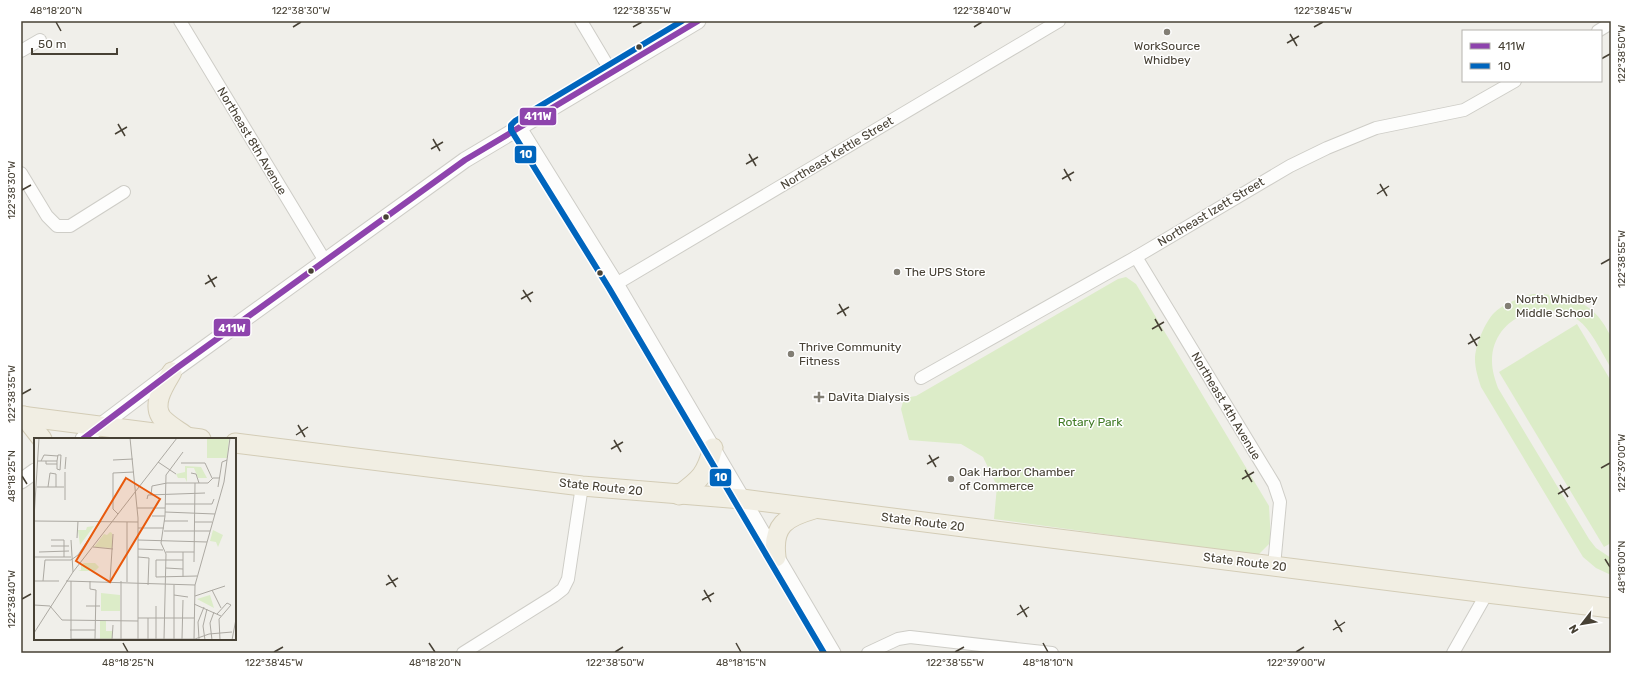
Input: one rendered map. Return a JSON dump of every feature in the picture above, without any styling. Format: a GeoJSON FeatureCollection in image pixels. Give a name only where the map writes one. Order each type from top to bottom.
{"type":"FeatureCollection","features":[{"type":"Feature","properties":{"kind":"main road"},"geometry":{"type":"LineString","coordinates":[[172,372],[162,391],[158,404],[158,411],[163,418],[194,438]]}},
{"type":"Feature","properties":{"kind":"main road"},"geometry":{"type":"LineString","coordinates":[[22,416],[194,438]]}},
{"type":"Feature","properties":{"kind":"main road"},"geometry":{"type":"LineString","coordinates":[[22,416],[41,438]]}},
{"type":"Feature","properties":{"kind":"main road","name":"State Route 20"},"geometry":{"type":"LineString","coordinates":[[236,443],[582,486],[742,499],[818,508],[1611,608]]}},
{"type":"Feature","properties":{"kind":"main road"},"geometry":{"type":"LineString","coordinates":[[679,494],[699,479],[705,472],[713,448]]}},
{"type":"Feature","properties":{"kind":"main road"},"geometry":{"type":"LineString","coordinates":[[776,557],[775,539],[780,526],[803,512],[818,508]]}},
{"type":"Feature","properties":{"kind":"street","name":"Northeast 8th Avenue"},"geometry":{"type":"LineString","coordinates":[[180,21],[325,261]]}},
{"type":"Feature","properties":{"kind":"street"},"geometry":{"type":"LineString","coordinates":[[581,21],[612,73]]}},
{"type":"Feature","properties":{"kind":"street"},"geometry":{"type":"LineString","coordinates":[[85,438],[172,372],[465,160],[698,21]]}},
{"type":"Feature","properties":{"kind":"street","name":"Northeast Kettle Street"},"geometry":{"type":"LineString","coordinates":[[616,284],[1058,21]]}},
{"type":"Feature","properties":{"kind":"street"},"geometry":{"type":"LineString","coordinates":[[1600,30],[1611,23]]}},
{"type":"Feature","properties":{"kind":"street"},"geometry":{"type":"LineString","coordinates":[[21,51],[40,40]]}},
{"type":"Feature","properties":{"kind":"street","name":"Northeast Izett Street"},"geometry":{"type":"LineString","coordinates":[[921,378],[1136,257],[1285,169],[1327,148],[1376,128],[1464,110],[1513,82]]}},
{"type":"Feature","properties":{"kind":"street"},"geometry":{"type":"LineString","coordinates":[[519,128],[616,284],[833,653]]}},
{"type":"Feature","properties":{"kind":"street"},"geometry":{"type":"LineString","coordinates":[[21,173],[47,216],[57,226],[70,226],[124,192]]}},
{"type":"Feature","properties":{"kind":"street","name":"Northeast 4th Avenue"},"geometry":{"type":"LineString","coordinates":[[1136,257],[1274,484],[1280,502],[1274,566]]}},
{"type":"Feature","properties":{"kind":"street"},"geometry":{"type":"LineString","coordinates":[[21,481],[34,472]]}},
{"type":"Feature","properties":{"kind":"street"},"geometry":{"type":"LineString","coordinates":[[463,653],[563,589],[568,579],[582,486]]}},
{"type":"Feature","properties":{"kind":"street"},"geometry":{"type":"LineString","coordinates":[[1453,653],[1487,593]]}},
{"type":"Feature","properties":{"kind":"street"},"geometry":{"type":"LineString","coordinates":[[868,653],[898,639],[910,638],[1052,653]]}},
{"type":"Feature","properties":{"kind":"green space","name":"Rotary Park"},"geometry":{"type":"Polygon","coordinates":[[[1126,277],[1136,284],[1269,506],[1271,542],[1258,555],[994,519],[997,486],[983,457],[961,444],[909,440],[901,409],[904,398],[916,396],[1118,279],[1126,277]]]}},
{"type":"Feature","properties":{"kind":"green space"},"geometry":{"type":"Polygon","coordinates":[[[1533,294],[1564,297],[1583,304],[1599,317],[1611,337],[1611,368],[1588,329],[1578,320],[1565,313],[1536,311],[1522,315],[1510,323],[1501,333],[1494,346],[1492,361],[1493,372],[1498,388],[1589,539],[1596,548],[1611,558],[1611,575],[1596,568],[1583,557],[1481,387],[1478,377],[1475,354],[1484,328],[1491,317],[1498,309],[1507,304],[1533,294]]]}},
{"type":"Feature","properties":{"kind":"green space"},"geometry":{"type":"Polygon","coordinates":[[[1577,324],[1611,381],[1611,543],[1604,547],[1499,372],[1577,324]]]}},
{"type":"Feature","properties":{"kind":"transit line","name":"10"},"geometry":{"type":"LineString","coordinates":[[682,21],[515,121],[511,125],[511,130],[609,288],[824,653]]}},
{"type":"Feature","properties":{"kind":"transit line","name":"411W"},"geometry":{"type":"LineString","coordinates":[[84,438],[178,367],[465,160],[698,21]]}},
{"type":"Feature","properties":{"kind":"place","name":"WorkSource Whidbey"},"geometry":{"type":"Point","coordinates":[1167,32]}},
{"type":"Feature","properties":{"kind":"place","name":"The UPS Store"},"geometry":{"type":"Point","coordinates":[897,272]}},
{"type":"Feature","properties":{"kind":"place","name":"North Whidbey Middle School"},"geometry":{"type":"Point","coordinates":[1508,306]}},
{"type":"Feature","properties":{"kind":"place","name":"Thrive Community Fitness"},"geometry":{"type":"Point","coordinates":[791,354]}},
{"type":"Feature","properties":{"kind":"place","name":"DaVita Dialysis"},"geometry":{"type":"Point","coordinates":[819,397]}},
{"type":"Feature","properties":{"kind":"place","name":"Oak Harbor Chamber of Commerce"},"geometry":{"type":"Point","coordinates":[951,479]}}]}
